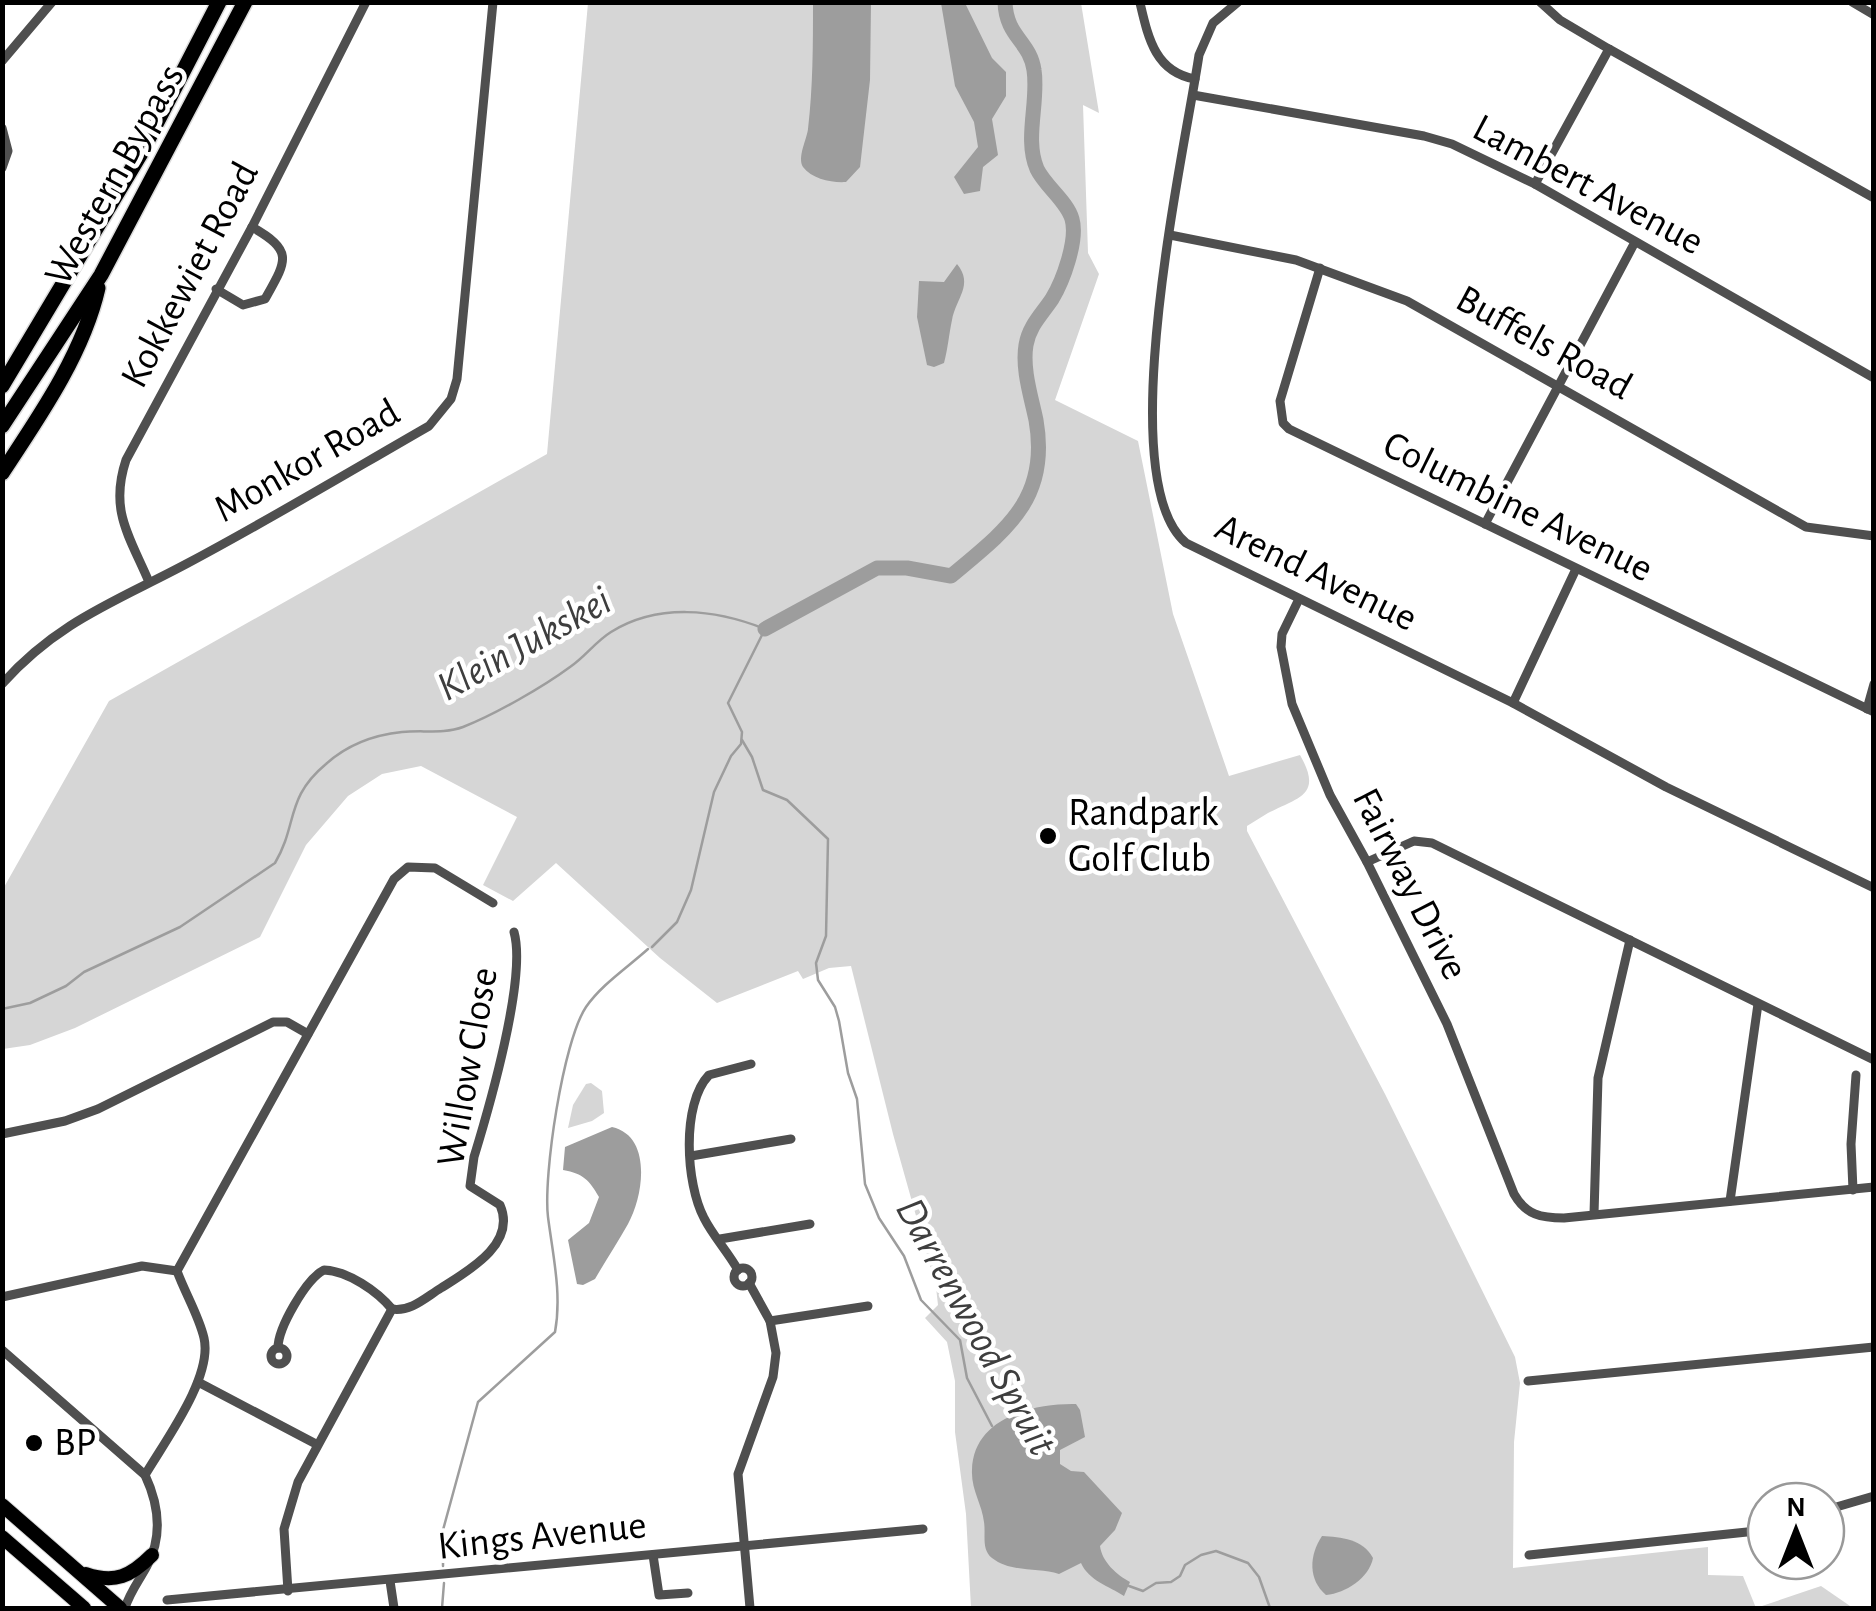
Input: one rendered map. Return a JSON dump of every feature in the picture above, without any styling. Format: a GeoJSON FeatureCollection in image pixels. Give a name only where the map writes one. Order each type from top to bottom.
{"type":"FeatureCollection","features":[{"type":"Feature","properties":{"kind":"highway","name":"Western Bypass"},"geometry":{"type":"LineString","coordinates":[[2,386],[140,155],[218,2]]}},
{"type":"Feature","properties":{"kind":"highway","name":"Western Bypass"},"geometry":{"type":"LineString","coordinates":[[2,426],[101,274],[244,2]]}},
{"type":"Feature","properties":{"kind":"highway"},"geometry":{"type":"LineString","coordinates":[[2,472],[39,414],[89,320],[101,274]]}},
{"type":"Feature","properties":{"kind":"main road"},"geometry":{"type":"LineString","coordinates":[[2,1505],[119,1606]]}},
{"type":"Feature","properties":{"kind":"main road"},"geometry":{"type":"LineString","coordinates":[[2,1536],[84,1608]]}},
{"type":"Feature","properties":{"kind":"main road"},"geometry":{"type":"LineString","coordinates":[[72,1566],[95,1577],[117,1579],[138,1569],[152,1555]]}},
{"type":"Feature","properties":{"kind":"main road"},"geometry":{"type":"LineString","coordinates":[[24,1556],[73,1608]]}},
{"type":"Feature","properties":{"kind":"street"},"geometry":{"type":"LineString","coordinates":[[2,60],[52,2]]}},
{"type":"Feature","properties":{"kind":"street","name":"Kokkewiet Road"},"geometry":{"type":"LineString","coordinates":[[149,582],[120,513],[120,479],[136,440],[252,228],[366,2]]}},
{"type":"Feature","properties":{"kind":"street","name":"Monkor Road"},"geometry":{"type":"LineString","coordinates":[[2,684],[58,633],[88,612],[186,564],[428,426],[451,399],[458,379],[493,2]]}},
{"type":"Feature","properties":{"kind":"street"},"geometry":{"type":"LineString","coordinates":[[1149,2],[1139,3],[1154,52],[1172,71],[1195,80]]}},
{"type":"Feature","properties":{"kind":"street","name":"Arend Avenue"},"geometry":{"type":"LineString","coordinates":[[1238,2],[1219,16],[1206,33],[1195,80],[1158,326],[1150,423],[1164,510],[1175,532],[1186,543],[1513,702],[1666,787],[1874,888]]}},
{"type":"Feature","properties":{"kind":"street"},"geometry":{"type":"LineString","coordinates":[[1540,2],[1560,20],[1874,198]]}},
{"type":"Feature","properties":{"kind":"street"},"geometry":{"type":"LineString","coordinates":[[1852,2],[1874,14]]}},
{"type":"Feature","properties":{"kind":"street"},"geometry":{"type":"LineString","coordinates":[[1536,184],[1610,49]]}},
{"type":"Feature","properties":{"kind":"street","name":"Lambert Avenue"},"geometry":{"type":"LineString","coordinates":[[1193,95],[1438,139],[1536,184],[1874,378]]}},
{"type":"Feature","properties":{"kind":"street"},"geometry":{"type":"LineString","coordinates":[[2,128],[8,151],[2,168]]}},
{"type":"Feature","properties":{"kind":"street"},"geometry":{"type":"LineString","coordinates":[[216,289],[243,306],[265,298],[284,258],[277,244],[252,228]]}},
{"type":"Feature","properties":{"kind":"street","name":"Buffels Road"},"geometry":{"type":"LineString","coordinates":[[1170,236],[1285,258],[1407,302],[1806,527],[1874,536]]}},
{"type":"Feature","properties":{"kind":"street"},"geometry":{"type":"LineString","coordinates":[[1485,524],[1634,242]]}},
{"type":"Feature","properties":{"kind":"street","name":"Columbine Avenue"},"geometry":{"type":"LineString","coordinates":[[1320,268],[1280,401],[1283,423],[1297,434],[1870,711]]}},
{"type":"Feature","properties":{"kind":"street"},"geometry":{"type":"LineString","coordinates":[[1513,702],[1576,569]]}},
{"type":"Feature","properties":{"kind":"street","name":"Fairway Drive"},"geometry":{"type":"LineString","coordinates":[[1299,599],[1282,634],[1282,660],[1289,694],[1330,795],[1447,1024],[1514,1194],[1533,1214],[1564,1218],[1594,1214]]}},
{"type":"Feature","properties":{"kind":"street"},"geometry":{"type":"LineString","coordinates":[[1870,711],[1874,684]]}},
{"type":"Feature","properties":{"kind":"street"},"geometry":{"type":"LineString","coordinates":[[1367,862],[1414,841],[1432,843],[1874,1060]]}},
{"type":"Feature","properties":{"kind":"street"},"geometry":{"type":"LineString","coordinates":[[176,1271],[394,879],[408,867],[435,868],[492,903]]}},
{"type":"Feature","properties":{"kind":"street","name":"Willow Close"},"geometry":{"type":"LineString","coordinates":[[392,1309],[410,1308],[472,1269],[494,1247],[503,1226],[500,1205],[470,1186],[515,989],[518,953],[514,932]]}},
{"type":"Feature","properties":{"kind":"street"},"geometry":{"type":"LineString","coordinates":[[1630,940],[1600,1059],[1594,1214],[1874,1187]]}},
{"type":"Feature","properties":{"kind":"street"},"geometry":{"type":"LineString","coordinates":[[1730,1201],[1758,1004]]}},
{"type":"Feature","properties":{"kind":"street"},"geometry":{"type":"LineString","coordinates":[[2,1134],[98,1109],[273,1022],[287,1022],[308,1034]]}},
{"type":"Feature","properties":{"kind":"street"},"geometry":{"type":"LineString","coordinates":[[750,1608],[738,1474],[775,1369],[776,1353],[770,1321],[750,1283],[737,1283],[734,1276],[738,1270],[702,1215],[689,1122],[702,1082],[717,1071],[752,1064]]}},
{"type":"Feature","properties":{"kind":"street"},"geometry":{"type":"LineString","coordinates":[[1852,1190],[1850,1144],[1856,1075]]}},
{"type":"Feature","properties":{"kind":"street"},"geometry":{"type":"LineString","coordinates":[[691,1156],[791,1139]]}},
{"type":"Feature","properties":{"kind":"street"},"geometry":{"type":"LineString","coordinates":[[720,1239],[810,1224]]}},
{"type":"Feature","properties":{"kind":"street"},"geometry":{"type":"LineString","coordinates":[[2,1298],[142,1266],[176,1271]]}},
{"type":"Feature","properties":{"kind":"street"},"geometry":{"type":"LineString","coordinates":[[278,1348],[282,1330],[315,1275],[324,1270],[336,1271],[378,1294],[392,1309],[298,1482],[284,1538],[288,1592]]}},
{"type":"Feature","properties":{"kind":"street"},"geometry":{"type":"LineString","coordinates":[[145,1475],[198,1382],[205,1355],[204,1338],[176,1271]]}},
{"type":"Feature","properties":{"kind":"street"},"geometry":{"type":"LineString","coordinates":[[770,1321],[868,1306]]}},
{"type":"Feature","properties":{"kind":"street"},"geometry":{"type":"LineString","coordinates":[[1528,1381],[1874,1347]]}},
{"type":"Feature","properties":{"kind":"street"},"geometry":{"type":"LineString","coordinates":[[2,1350],[145,1475],[159,1519],[152,1555],[119,1606]]}},
{"type":"Feature","properties":{"kind":"street"},"geometry":{"type":"LineString","coordinates":[[198,1382],[316,1444]]}},
{"type":"Feature","properties":{"kind":"street"},"geometry":{"type":"LineString","coordinates":[[1846,1504],[1874,1496]]}},
{"type":"Feature","properties":{"kind":"street","name":"Kings Avenue"},"geometry":{"type":"LineString","coordinates":[[167,1600],[288,1592],[924,1528]]}},
{"type":"Feature","properties":{"kind":"street"},"geometry":{"type":"LineString","coordinates":[[1530,1555],[1746,1532]]}},
{"type":"Feature","properties":{"kind":"street"},"geometry":{"type":"LineString","coordinates":[[654,1555],[659,1594],[688,1594]]}},
{"type":"Feature","properties":{"kind":"street"},"geometry":{"type":"LineString","coordinates":[[390,1581],[394,1608]]}},
{"type":"Feature","properties":{"kind":"shaded area"},"geometry":{"type":"Polygon","coordinates":[[[588,3],[1081,3],[1099,113],[1083,105],[1088,253],[1099,274],[1055,400],[1138,441],[1173,614],[1229,776],[1300,755],[1306,768],[1309,779],[1304,793],[1247,826],[1247,831],[1385,1094],[1515,1357],[1520,1383],[1514,1442],[1513,1568],[1708,1547],[1708,1575],[1743,1576],[1756,1608],[971,1608],[966,1514],[955,1432],[955,1381],[947,1342],[925,1318],[938,1305],[936,1287],[851,966],[829,968],[803,979],[798,971],[717,1003],[660,958],[556,863],[513,901],[483,885],[517,817],[421,766],[382,774],[348,796],[306,845],[260,937],[75,1028],[30,1045],[3,1049],[3,889],[109,701],[547,454],[588,3]]]}},
{"type":"Feature","properties":{"kind":"shaded area"},"geometry":{"type":"Polygon","coordinates":[[[813,3],[871,3],[870,80],[860,167],[846,182],[817,177],[801,163],[811,98],[813,3]]]}},
{"type":"Feature","properties":{"kind":"shaded area"},"geometry":{"type":"Polygon","coordinates":[[[941,3],[965,3],[992,58],[1006,72],[1006,96],[992,119],[998,155],[983,167],[980,191],[964,194],[954,177],[978,147],[974,122],[955,86],[941,3]]]}},
{"type":"Feature","properties":{"kind":"shaded area"},"geometry":{"type":"Polygon","coordinates":[[[957,264],[964,285],[944,363],[934,367],[927,365],[917,317],[919,281],[944,282],[957,264]]]}},
{"type":"Feature","properties":{"kind":"shaded area"},"geometry":{"type":"Polygon","coordinates":[[[586,1084],[602,1091],[604,1113],[568,1128],[573,1105],[586,1084]]]}},
{"type":"Feature","properties":{"kind":"shaded area"},"geometry":{"type":"Polygon","coordinates":[[[612,1127],[634,1142],[639,1154],[638,1198],[628,1224],[595,1279],[577,1284],[568,1240],[589,1223],[599,1197],[585,1179],[563,1170],[565,1147],[612,1127]]]}},
{"type":"Feature","properties":{"kind":"shaded area"},"geometry":{"type":"Polygon","coordinates":[[[1076,1404],[1085,1437],[1060,1450],[1060,1464],[1071,1471],[1084,1472],[1122,1513],[1115,1530],[1100,1546],[1111,1567],[1130,1582],[1124,1596],[1094,1579],[1081,1563],[1059,1574],[1016,1568],[999,1563],[985,1546],[983,1515],[972,1477],[975,1452],[983,1438],[994,1426],[1024,1411],[1076,1404]]]}},
{"type":"Feature","properties":{"kind":"shaded area"},"geometry":{"type":"Polygon","coordinates":[[[1322,1536],[1357,1543],[1373,1558],[1367,1572],[1355,1583],[1326,1595],[1316,1582],[1312,1567],[1322,1536]]]}},
{"type":"Feature","properties":{"kind":"shaded area"},"geometry":{"type":"Polygon","coordinates":[[[1821,1586],[1853,1608],[1756,1608],[1821,1586]]]}},
{"type":"Feature","properties":{"kind":"waterway","name":"Klein Jukskei"},"geometry":{"type":"LineString","coordinates":[[765,629],[877,568],[907,568],[951,576],[1006,527],[1030,492],[1039,447],[1026,373],[1026,345],[1033,326],[1061,282],[1073,228],[1069,212],[1037,169],[1033,157],[1034,70],[1028,52],[1009,23],[1005,2]]}},
{"type":"Feature","properties":{"kind":"waterway","name":"Klein Jukskei"},"geometry":{"type":"LineString","coordinates":[[2,1009],[30,1003],[66,986],[84,972],[180,927],[275,863],[304,788],[326,764],[352,746],[391,733],[448,730],[475,722],[546,683],[605,636],[648,616],[687,612],[746,622],[765,629],[728,703],[742,732],[741,744],[714,792],[691,890],[677,922],[652,947]]}},
{"type":"Feature","properties":{"kind":"waterway","name":"Darrenwood Spruit"},"geometry":{"type":"LineString","coordinates":[[742,740],[763,790],[787,800],[828,839],[826,936],[816,963],[818,980],[835,1007],[857,1099],[865,1184],[879,1218],[904,1256],[921,1300],[960,1340],[967,1378],[992,1426]]}},
{"type":"Feature","properties":{"kind":"waterway"},"geometry":{"type":"LineString","coordinates":[[443,1566],[443,1530],[478,1402],[555,1332],[557,1289],[547,1198],[556,1109],[570,1048],[586,1007],[648,949]]}},
{"type":"Feature","properties":{"kind":"waterway","name":"Darrenwood Spruit"},"geometry":{"type":"LineString","coordinates":[[1129,1586],[1143,1591],[1156,1583],[1171,1582],[1180,1576],[1185,1565],[1216,1551],[1248,1563],[1259,1577],[1270,1608]]}},
{"type":"Feature","properties":{"kind":"waterway"},"geometry":{"type":"LineString","coordinates":[[442,1608],[444,1583]]}},
{"type":"Feature","properties":{"kind":"place","name":"Randpark Golf Club"},"geometry":{"type":"Point","coordinates":[1048,836]}},
{"type":"Feature","properties":{"kind":"place","name":"BP"},"geometry":{"type":"Point","coordinates":[34,1443]}}]}
